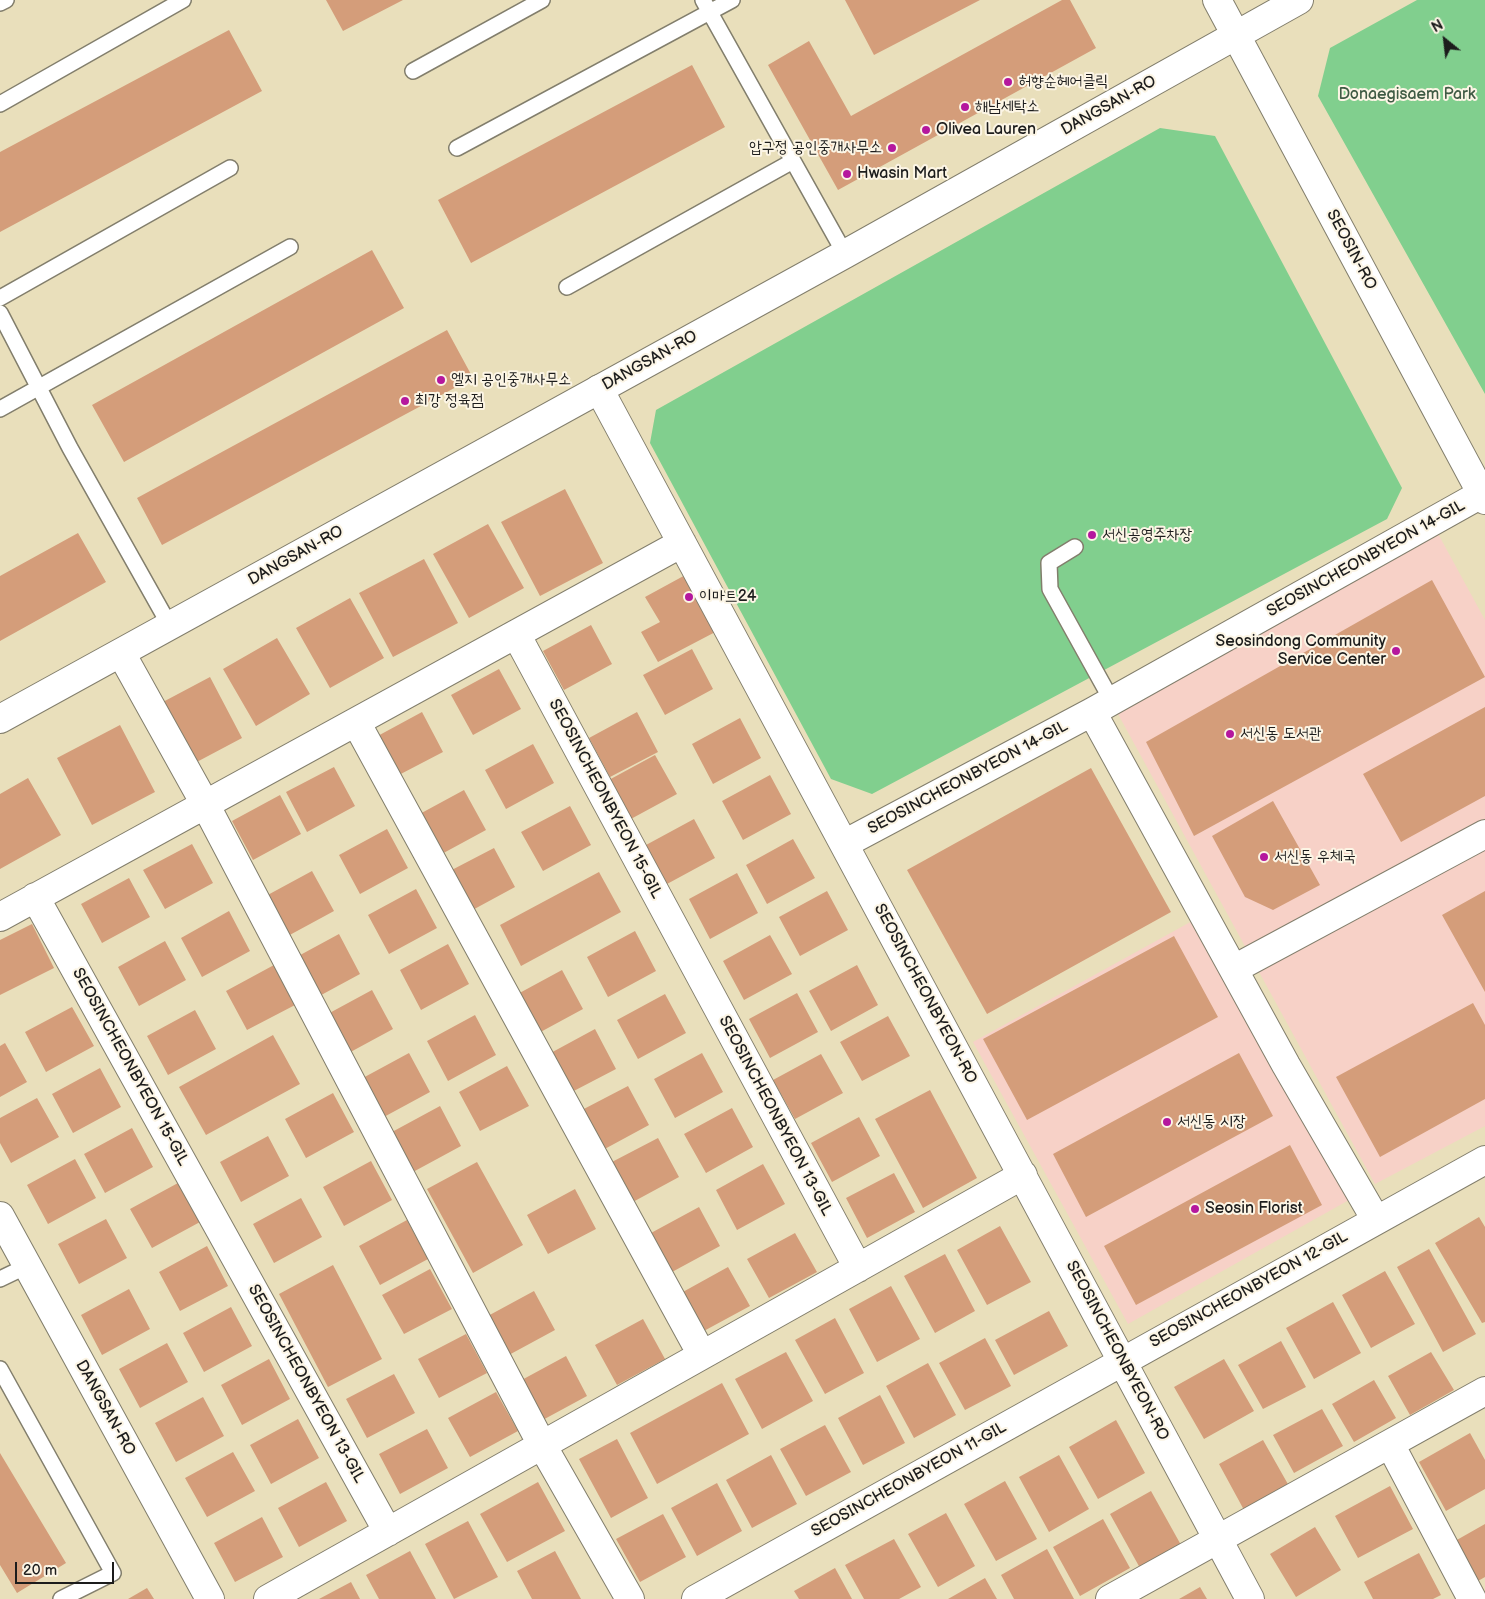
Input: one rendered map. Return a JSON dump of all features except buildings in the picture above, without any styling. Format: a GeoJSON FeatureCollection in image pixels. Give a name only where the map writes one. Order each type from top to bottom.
{"type":"FeatureCollection","features":[{"type":"Feature","properties":{"kind":"street","name":"SEOSIN-RO"},"geometry":{"type":"LineString","coordinates":[[1218,0],[1484,495]]}},
{"type":"Feature","properties":{"kind":"street","name":"DANGSAN-RO"},"geometry":{"type":"LineString","coordinates":[[0,719],[845,254],[1299,0]]}},
{"type":"Feature","properties":{"kind":"street","name":"SEOSINCHEONBYEON-RO"},"geometry":{"type":"LineString","coordinates":[[599,389],[1250,1599]]}},
{"type":"Feature","properties":{"kind":"street","name":"SEOSINCHEONBYEON 14-GIL"},"geometry":{"type":"LineString","coordinates":[[844,844],[1102,706],[1484,495]]}},
{"type":"Feature","properties":{"kind":"street"},"geometry":{"type":"LineString","coordinates":[[0,917],[682,543]]}},
{"type":"Feature","properties":{"kind":"street","name":"SEOSINCHEONBYEON 15-GIL"},"geometry":{"type":"LineString","coordinates":[[516,634],[693,963]]}},
{"type":"Feature","properties":{"kind":"street"},"geometry":{"type":"LineString","coordinates":[[121,653],[205,804],[542,1445],[630,1599]]}},
{"type":"Feature","properties":{"kind":"street"},"geometry":{"type":"LineString","coordinates":[[1102,706],[1234,969],[1376,1220]]}},
{"type":"Feature","properties":{"kind":"street"},"geometry":{"type":"LineString","coordinates":[[356,722],[702,1355]]}},
{"type":"Feature","properties":{"kind":"street"},"geometry":{"type":"LineString","coordinates":[[1234,969],[1485,834]]}},
{"type":"Feature","properties":{"kind":"street","name":"SEOSINCHEONBYEON 15-GIL"},"geometry":{"type":"LineString","coordinates":[[35,897],[224,1237]]}},
{"type":"Feature","properties":{"kind":"street","name":"SEOSINCHEONBYEON 13-GIL"},"geometry":{"type":"LineString","coordinates":[[693,963],[858,1268]]}},
{"type":"Feature","properties":{"kind":"street","name":"SEOSINCHEONBYEON 12-GIL"},"geometry":{"type":"LineString","coordinates":[[1122,1360],[1485,1160]]}},
{"type":"Feature","properties":{"kind":"street"},"geometry":{"type":"LineString","coordinates":[[268,1599],[1023,1175]]}},
{"type":"Feature","properties":{"kind":"street","name":"DANGSAN-RO"},"geometry":{"type":"LineString","coordinates":[[0,1216],[210,1599]]}},
{"type":"Feature","properties":{"kind":"street","name":"SEOSINCHEONBYEON 13-GIL"},"geometry":{"type":"LineString","coordinates":[[224,1237],[388,1532]]}},
{"type":"Feature","properties":{"kind":"street","name":"SEOSINCHEONBYEON 11-GIL"},"geometry":{"type":"LineString","coordinates":[[696,1599],[1122,1360]]}},
{"type":"Feature","properties":{"kind":"street"},"geometry":{"type":"LineString","coordinates":[[1110,1599],[1485,1391]]}},
{"type":"Feature","properties":{"kind":"street"},"geometry":{"type":"LineString","coordinates":[[1390,1444],[1472,1599]]}},
{"type":"Feature","properties":{"kind":"lane"},"geometry":{"type":"LineString","coordinates":[[0,3],[6,0]]}},
{"type":"Feature","properties":{"kind":"lane"},"geometry":{"type":"LineString","coordinates":[[0,104],[183,0]]}},
{"type":"Feature","properties":{"kind":"lane"},"geometry":{"type":"LineString","coordinates":[[413,71],[542,0]]}},
{"type":"Feature","properties":{"kind":"lane"},"geometry":{"type":"LineString","coordinates":[[457,148],[706,6],[732,0]]}},
{"type":"Feature","properties":{"kind":"lane"},"geometry":{"type":"LineString","coordinates":[[706,6],[845,254]]}},
{"type":"Feature","properties":{"kind":"lane"},"geometry":{"type":"LineString","coordinates":[[567,287],[793,161]]}},
{"type":"Feature","properties":{"kind":"lane"},"geometry":{"type":"LineString","coordinates":[[0,298],[230,168]]}},
{"type":"Feature","properties":{"kind":"lane"},"geometry":{"type":"LineString","coordinates":[[0,409],[290,247]]}},
{"type":"Feature","properties":{"kind":"lane"},"geometry":{"type":"LineString","coordinates":[[0,313],[38,388],[170,626]]}},
{"type":"Feature","properties":{"kind":"lane"},"geometry":{"type":"LineString","coordinates":[[1075,547],[1049,563],[1050,589],[1102,706]]}},
{"type":"Feature","properties":{"kind":"lane"},"geometry":{"type":"LineString","coordinates":[[0,1279],[27,1266]]}},
{"type":"Feature","properties":{"kind":"lane"},"geometry":{"type":"LineString","coordinates":[[0,1369],[113,1573],[61,1599]]}},
{"type":"Feature","properties":{"kind":"shaded area"},"geometry":{"type":"Polygon","coordinates":[[[1436,530],[1485,620],[1485,1126],[1375,1184],[1118,714],[1436,530]]]}},
{"type":"Feature","properties":{"kind":"shaded area"},"geometry":{"type":"Polygon","coordinates":[[[1194,920],[1349,1200],[1128,1324],[973,1042],[1194,920]]]}},
{"type":"Feature","properties":{"kind":"green space","name":"Donaegisaem Park"},"geometry":{"type":"Polygon","coordinates":[[[1417,0],[1485,0],[1485,394],[1318,96],[1330,48],[1417,0]]]}},
{"type":"Feature","properties":{"kind":"green space"},"geometry":{"type":"Polygon","coordinates":[[[1160,128],[1215,136],[1402,488],[1387,519],[872,794],[831,779],[650,443],[656,410],[1160,128]]]}},
{"type":"Feature","properties":{"kind":"place","name":"허향순헤어클릭"},"geometry":{"type":"Point","coordinates":[1008,82]}},
{"type":"Feature","properties":{"kind":"place","name":"해남세탁소"},"geometry":{"type":"Point","coordinates":[965,107]}},
{"type":"Feature","properties":{"kind":"place","name":"Olivea Lauren"},"geometry":{"type":"Point","coordinates":[926,130]}},
{"type":"Feature","properties":{"kind":"place","name":"압구정 공인중개사무소"},"geometry":{"type":"Point","coordinates":[892,148]}},
{"type":"Feature","properties":{"kind":"place","name":"Hwasin Mart"},"geometry":{"type":"Point","coordinates":[847,174]}},
{"type":"Feature","properties":{"kind":"place","name":"엘지 공인중개사무소"},"geometry":{"type":"Point","coordinates":[441,380]}},
{"type":"Feature","properties":{"kind":"place","name":"최강 정육점"},"geometry":{"type":"Point","coordinates":[405,401]}},
{"type":"Feature","properties":{"kind":"place","name":"서신공영주차장"},"geometry":{"type":"Point","coordinates":[1092,535]}},
{"type":"Feature","properties":{"kind":"place","name":"이마트24"},"geometry":{"type":"Point","coordinates":[689,597]}},
{"type":"Feature","properties":{"kind":"place","name":"Seosindong Community Service Center"},"geometry":{"type":"Point","coordinates":[1396,651]}},
{"type":"Feature","properties":{"kind":"place","name":"서신동 도서관"},"geometry":{"type":"Point","coordinates":[1230,734]}},
{"type":"Feature","properties":{"kind":"place","name":"서신동 우체국"},"geometry":{"type":"Point","coordinates":[1264,857]}},
{"type":"Feature","properties":{"kind":"place","name":"서신동 시장"},"geometry":{"type":"Point","coordinates":[1167,1122]}},
{"type":"Feature","properties":{"kind":"place","name":"Seosin Florist"},"geometry":{"type":"Point","coordinates":[1195,1209]}}]}
